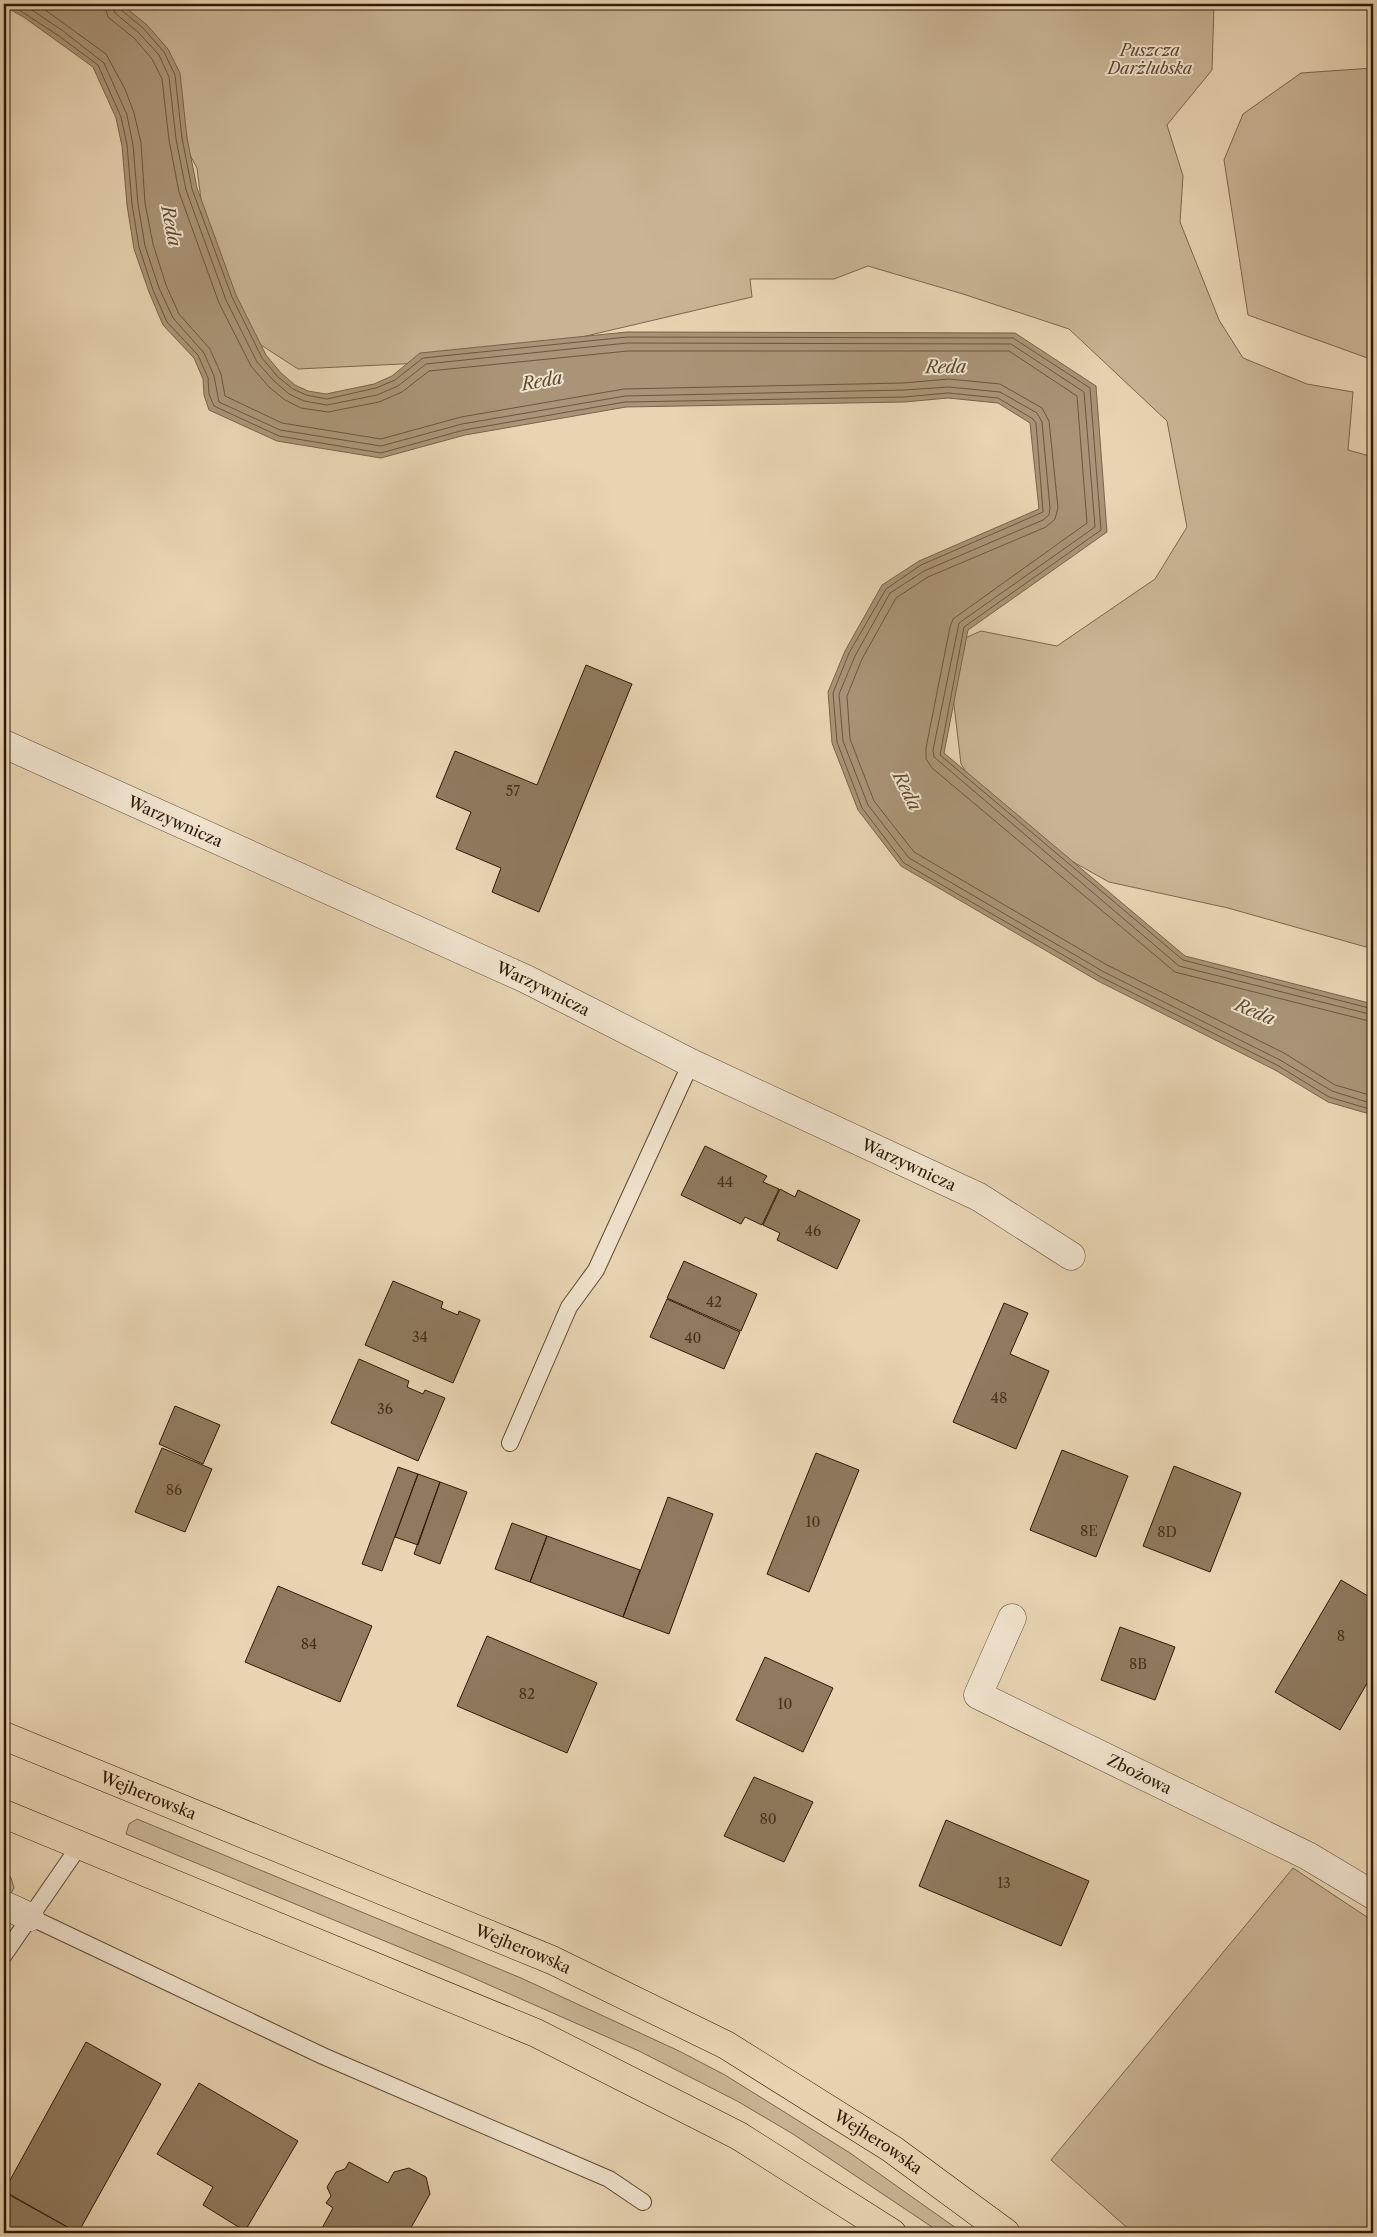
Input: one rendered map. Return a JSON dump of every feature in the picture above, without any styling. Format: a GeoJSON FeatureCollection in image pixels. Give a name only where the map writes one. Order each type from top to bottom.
{"type":"FeatureCollection","features":[{"type":"Feature","properties":{"kind":"main road","name":"Wejherowska"},"geometry":{"type":"LineString","coordinates":[[4,1736],[552,1960],[726,2045],[892,2149],[1006,2233]]}},
{"type":"Feature","properties":{"kind":"main road"},"geometry":{"type":"LineString","coordinates":[[4,1814],[536,2033],[740,2136],[892,2233]]}},
{"type":"Feature","properties":{"kind":"street","name":"Warzywnicza"},"geometry":{"type":"LineString","coordinates":[[4,744],[526,979],[691,1063],[979,1197],[1071,1256]]}},
{"type":"Feature","properties":{"kind":"street","name":"Zbożowa"},"geometry":{"type":"LineString","coordinates":[[1012,1618],[978,1695],[1308,1856],[1373,1895]]}},
{"type":"Feature","properties":{"kind":"street"},"geometry":{"type":"LineString","coordinates":[[4,1906],[30,1917]]}},
{"type":"Feature","properties":{"kind":"lane"},"geometry":{"type":"LineString","coordinates":[[510,1443],[569,1307],[596,1270],[691,1063]]}},
{"type":"Feature","properties":{"kind":"lane"},"geometry":{"type":"LineString","coordinates":[[4,1955],[80,1845]]}},
{"type":"Feature","properties":{"kind":"lane"},"geometry":{"type":"LineString","coordinates":[[30,1917],[323,2056],[609,2179],[643,2202]]}},
{"type":"Feature","properties":{"kind":"green space","name":"Puszcza Darżlubska"},"geometry":{"type":"Polygon","coordinates":[[[112,4],[1214,4],[1212,70],[1167,125],[1183,176],[1180,222],[1219,320],[1243,358],[1307,384],[1353,392],[1348,450],[1373,457],[1373,949],[1228,908],[1109,882],[996,819],[961,764],[947,646],[981,631],[1057,646],[1155,579],[1187,527],[1167,421],[1069,329],[963,294],[868,266],[834,279],[750,279],[752,297],[484,360],[298,369],[241,332],[209,263],[197,168],[120,24],[112,4]]]}},
{"type":"Feature","properties":{"kind":"green space"},"geometry":{"type":"Polygon","coordinates":[[[1373,68],[1373,360],[1248,315],[1224,160],[1243,114],[1301,73],[1373,68]]]}},
{"type":"Feature","properties":{"kind":"green space"},"geometry":{"type":"Polygon","coordinates":[[[137,1819],[521,1978],[679,2051],[725,2075],[850,2153],[963,2233],[941,2233],[793,2134],[737,2101],[639,2051],[462,1973],[126,1834],[129,1824],[137,1819]]]}},
{"type":"Feature","properties":{"kind":"green space"},"geometry":{"type":"Polygon","coordinates":[[[4,1865],[14,1888],[10,1895],[4,1895],[4,1865]]]}},
{"type":"Feature","properties":{"kind":"green space"},"geometry":{"type":"Polygon","coordinates":[[[1293,1868],[1373,1921],[1373,2233],[1133,2233],[1051,2160],[1293,1868]]]}},
{"type":"Feature","properties":{"kind":"water","name":"Reda"},"geometry":{"type":"Polygon","coordinates":[[[4,4],[121,4],[147,25],[168,49],[180,73],[187,138],[197,188],[236,295],[266,355],[281,373],[295,385],[308,391],[326,394],[374,384],[392,376],[420,353],[627,332],[1015,333],[1096,386],[1107,532],[968,630],[944,753],[1185,956],[1373,1004],[1373,1115],[1328,1102],[1275,1070],[1098,981],[901,866],[858,810],[832,743],[828,692],[845,651],[882,585],[919,561],[1039,509],[1030,423],[998,403],[948,398],[904,402],[626,407],[465,435],[381,458],[277,441],[209,410],[204,395],[203,379],[194,358],[163,325],[134,249],[127,205],[122,146],[116,118],[93,67],[25,18],[4,6],[4,4]]]}},
{"type":"Feature","properties":{"kind":"building"},"geometry":{"type":"Polygon","coordinates":[[[586,665],[632,684],[539,912],[492,892],[501,868],[456,849],[471,812],[436,797],[455,751],[537,785],[586,665]]]}},
{"type":"Feature","properties":{"kind":"building"},"geometry":{"type":"Polygon","coordinates":[[[705,1146],[767,1176],[763,1182],[779,1189],[762,1225],[745,1217],[741,1224],[681,1195],[705,1146]]]}},
{"type":"Feature","properties":{"kind":"building"},"geometry":{"type":"Polygon","coordinates":[[[780,1189],[795,1197],[798,1190],[860,1220],[837,1269],[777,1240],[780,1233],[763,1225],[780,1189]]]}},
{"type":"Feature","properties":{"kind":"building"},"geometry":{"type":"Polygon","coordinates":[[[684,1261],[757,1294],[741,1331],[667,1298],[684,1261]]]}},
{"type":"Feature","properties":{"kind":"building"},"geometry":{"type":"Polygon","coordinates":[[[393,1281],[443,1302],[441,1308],[458,1315],[459,1311],[480,1320],[453,1383],[365,1345],[393,1281]]]}},
{"type":"Feature","properties":{"kind":"building"},"geometry":{"type":"Polygon","coordinates":[[[667,1299],[740,1332],[724,1369],[650,1337],[667,1299]]]}},
{"type":"Feature","properties":{"kind":"building"},"geometry":{"type":"Polygon","coordinates":[[[1004,1303],[1028,1313],[1010,1354],[1049,1371],[1016,1449],[953,1422],[1004,1303]]]}},
{"type":"Feature","properties":{"kind":"building"},"geometry":{"type":"Polygon","coordinates":[[[359,1359],[409,1381],[407,1387],[423,1394],[425,1390],[445,1398],[418,1461],[331,1423],[359,1359]]]}},
{"type":"Feature","properties":{"kind":"building"},"geometry":{"type":"Polygon","coordinates":[[[175,1406],[220,1425],[203,1464],[159,1444],[175,1406]]]}},
{"type":"Feature","properties":{"kind":"building"},"geometry":{"type":"Polygon","coordinates":[[[162,1448],[212,1469],[185,1532],[135,1512],[162,1448]]]}},
{"type":"Feature","properties":{"kind":"building"},"geometry":{"type":"Polygon","coordinates":[[[1062,1450],[1128,1476],[1096,1557],[1030,1530],[1062,1450]]]}},
{"type":"Feature","properties":{"kind":"building"},"geometry":{"type":"Polygon","coordinates":[[[816,1453],[859,1470],[809,1592],[767,1574],[816,1453]]]}},
{"type":"Feature","properties":{"kind":"building"},"geometry":{"type":"Polygon","coordinates":[[[1174,1466],[1241,1493],[1210,1572],[1143,1546],[1174,1466]]]}},
{"type":"Feature","properties":{"kind":"building"},"geometry":{"type":"Polygon","coordinates":[[[398,1467],[418,1474],[382,1571],[362,1564],[398,1467]]]}},
{"type":"Feature","properties":{"kind":"building"},"geometry":{"type":"Polygon","coordinates":[[[418,1474],[440,1482],[418,1545],[395,1537],[418,1474]]]}},
{"type":"Feature","properties":{"kind":"building"},"geometry":{"type":"Polygon","coordinates":[[[440,1482],[467,1492],[440,1564],[414,1554],[440,1482]]]}},
{"type":"Feature","properties":{"kind":"building"},"geometry":{"type":"Polygon","coordinates":[[[668,1497],[713,1514],[669,1634],[623,1617],[668,1497]]]}},
{"type":"Feature","properties":{"kind":"building"},"geometry":{"type":"Polygon","coordinates":[[[512,1523],[547,1536],[530,1582],[495,1569],[512,1523]]]}},
{"type":"Feature","properties":{"kind":"building"},"geometry":{"type":"Polygon","coordinates":[[[547,1536],[640,1570],[623,1617],[530,1582],[547,1536]]]}},
{"type":"Feature","properties":{"kind":"building"},"geometry":{"type":"Polygon","coordinates":[[[1341,1580],[1373,1599],[1373,1673],[1340,1730],[1275,1692],[1341,1580]]]}},
{"type":"Feature","properties":{"kind":"building"},"geometry":{"type":"Polygon","coordinates":[[[278,1586],[372,1626],[340,1702],[245,1662],[278,1586]]]}},
{"type":"Feature","properties":{"kind":"building"},"geometry":{"type":"Polygon","coordinates":[[[1120,1627],[1175,1647],[1155,1700],[1101,1680],[1120,1627]]]}},
{"type":"Feature","properties":{"kind":"building"},"geometry":{"type":"Polygon","coordinates":[[[487,1636],[597,1683],[567,1753],[457,1706],[487,1636]]]}},
{"type":"Feature","properties":{"kind":"building"},"geometry":{"type":"Polygon","coordinates":[[[765,1657],[833,1688],[803,1752],[736,1720],[765,1657]]]}},
{"type":"Feature","properties":{"kind":"building"},"geometry":{"type":"Polygon","coordinates":[[[754,1777],[813,1802],[784,1862],[724,1836],[754,1777]]]}},
{"type":"Feature","properties":{"kind":"building"},"geometry":{"type":"Polygon","coordinates":[[[946,1820],[1089,1881],[1061,1946],[919,1886],[946,1820]]]}},
{"type":"Feature","properties":{"kind":"building"},"geometry":{"type":"Polygon","coordinates":[[[86,2042],[161,2084],[78,2233],[4,2191],[86,2042]]]}},
{"type":"Feature","properties":{"kind":"building"},"geometry":{"type":"Polygon","coordinates":[[[199,2083],[298,2141],[245,2231],[203,2205],[213,2187],[157,2154],[199,2083]]]}},
{"type":"Feature","properties":{"kind":"building"},"geometry":{"type":"Polygon","coordinates":[[[349,2162],[388,2183],[394,2172],[409,2168],[426,2177],[430,2194],[408,2233],[325,2233],[321,2230],[333,2208],[326,2203],[331,2196],[327,2187],[336,2172],[345,2169],[349,2162]]]}},
{"type":"Feature","properties":{"kind":"building"},"geometry":{"type":"Polygon","coordinates":[[[4,2192],[78,2233],[4,2233],[4,2192]]]}}]}
